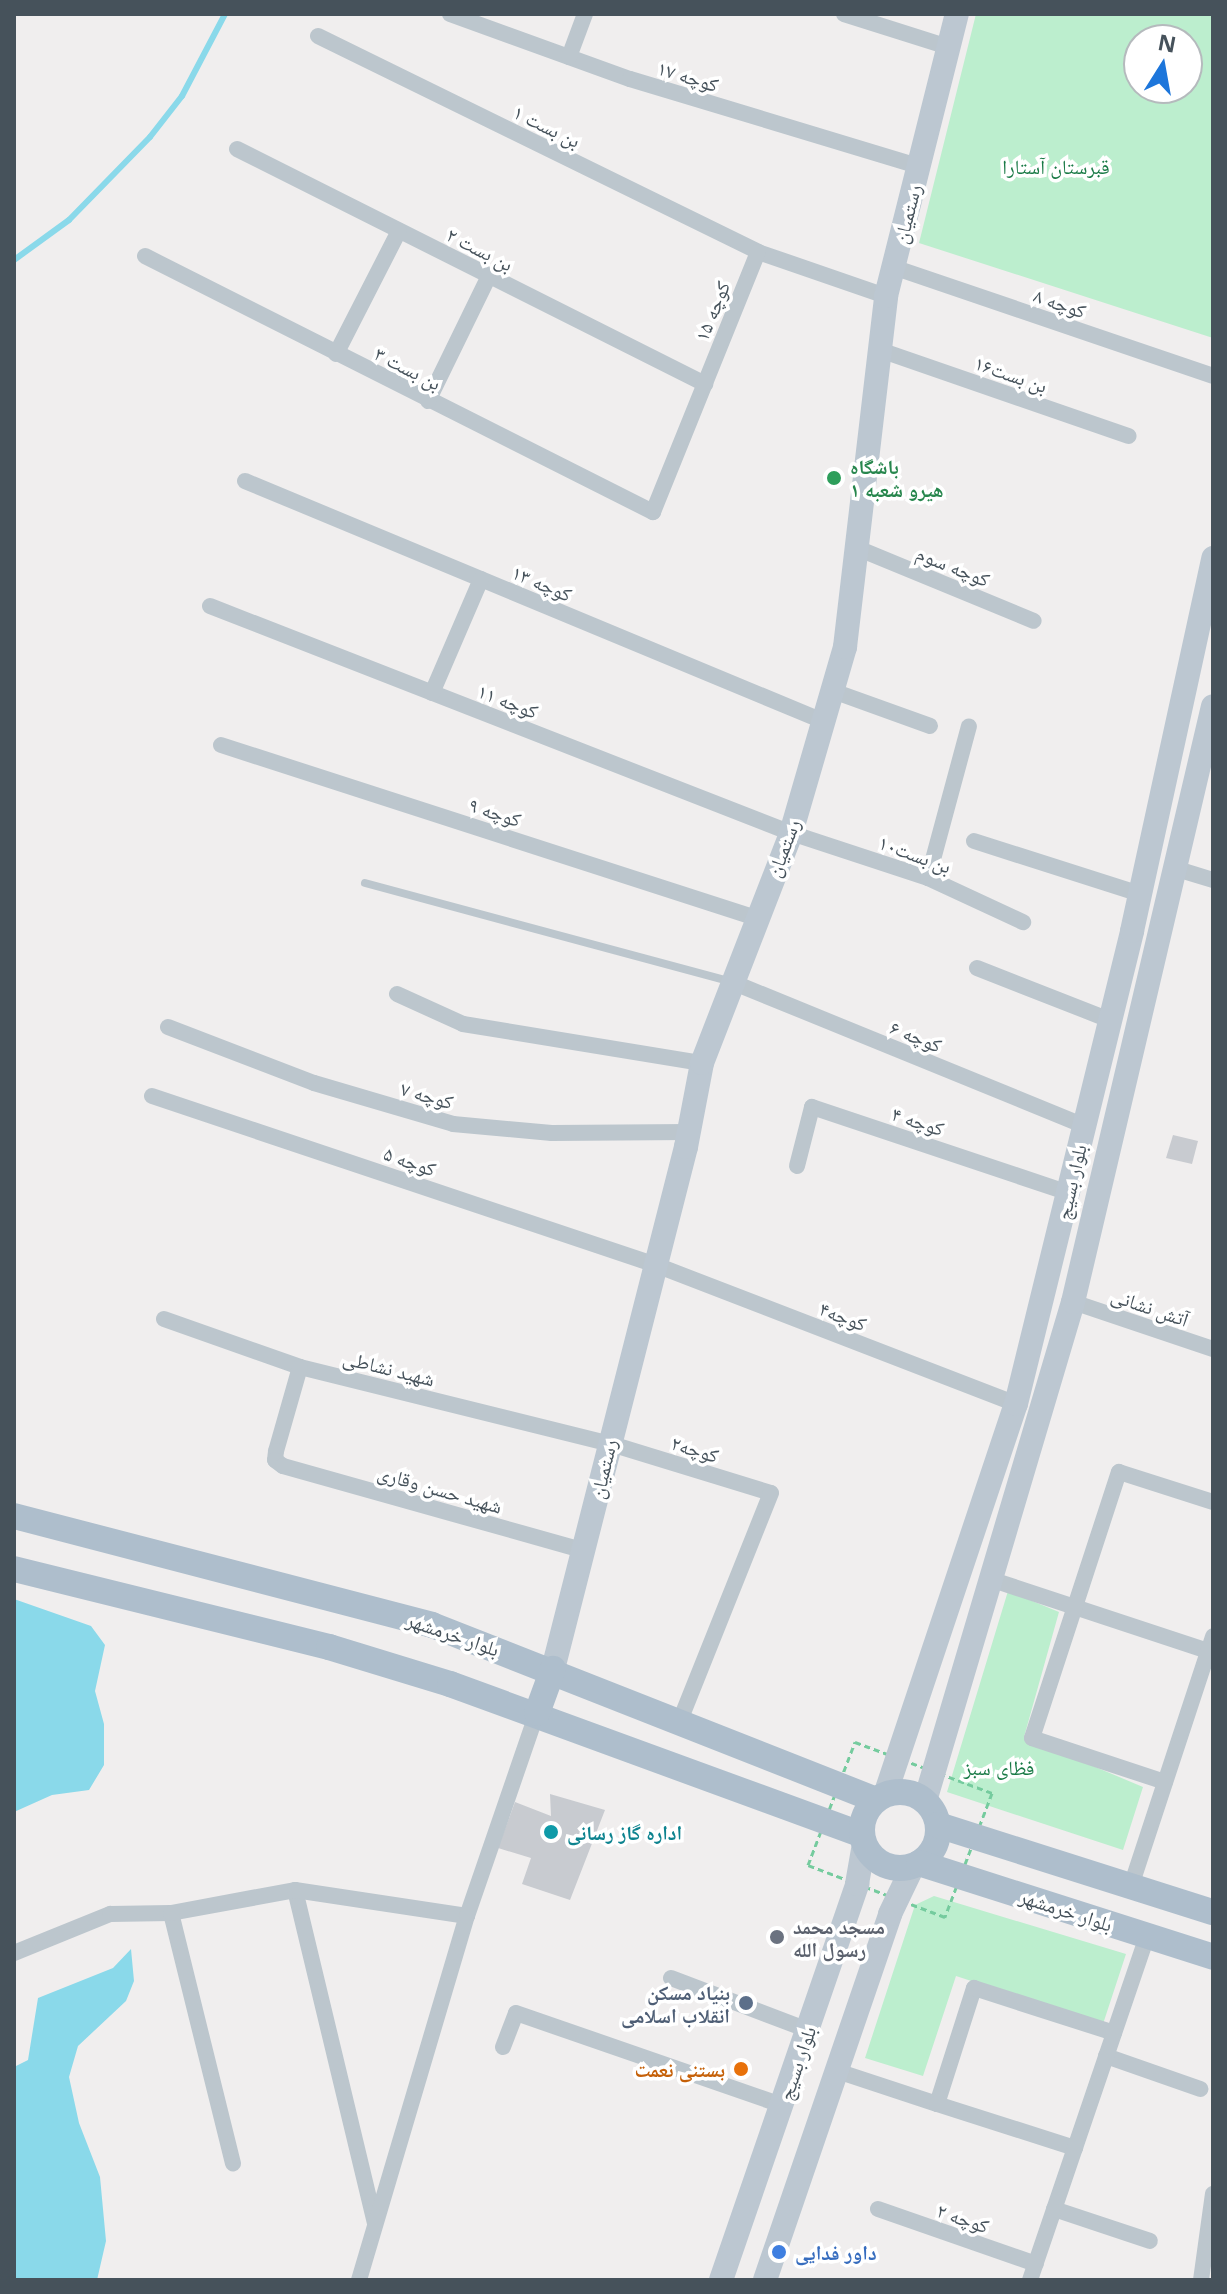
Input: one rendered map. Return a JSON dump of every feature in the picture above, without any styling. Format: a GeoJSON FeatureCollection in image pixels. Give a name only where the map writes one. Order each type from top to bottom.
{"type":"FeatureCollection","features":[{"type":"Feature","properties":{"kind":"main road","name":"رستمیان"},"geometry":{"type":"LineString","coordinates":[[553,1669],[689,1132],[702,1063],[791,833],[845,647],[886,296],[957,14]]}},
{"type":"Feature","properties":{"kind":"main road","name":"بلوار بسیج"},"geometry":{"type":"LineString","coordinates":[[881,1797],[898,1758],[1016,1404],[1140,894],[1213,558]]}},
{"type":"Feature","properties":{"kind":"main road"},"geometry":{"type":"LineString","coordinates":[[1181,706],[1212,711]]}},
{"type":"Feature","properties":{"kind":"main road","name":"بلوار بسیج"},"geometry":{"type":"LineString","coordinates":[[925,1801],[1073,1302],[1212,711]]}},
{"type":"Feature","properties":{"kind":"main road"},"geometry":{"type":"LineString","coordinates":[[1046,1289],[1073,1302]]}},
{"type":"Feature","properties":{"kind":"main road","name":"بلوار خرمشهر"},"geometry":{"type":"LineString","coordinates":[[14,1516],[432,1625],[553,1669],[839,1784],[881,1797]]}},
{"type":"Feature","properties":{"kind":"main road"},"geometry":{"type":"LineString","coordinates":[[14,1569],[329,1647],[537,1713],[825,1820],[863,1839],[889,1867],[916,1865],[934,1847],[938,1825],[925,1801],[906,1792],[881,1797],[862,1821],[863,1839]]}},
{"type":"Feature","properties":{"kind":"main road"},"geometry":{"type":"LineString","coordinates":[[537,1713],[553,1669]]}},
{"type":"Feature","properties":{"kind":"main road","name":"بلوار خرمشهر"},"geometry":{"type":"LineString","coordinates":[[938,1825],[1213,1912]]}},
{"type":"Feature","properties":{"kind":"main road","name":"بلوار بسیج"},"geometry":{"type":"LineString","coordinates":[[721,2280],[857,1884],[863,1839]]}},
{"type":"Feature","properties":{"kind":"main road","name":"بلوار بسیج"},"geometry":{"type":"LineString","coordinates":[[765,2280],[897,1899],[916,1865]]}},
{"type":"Feature","properties":{"kind":"main road","name":"بلوار خرمشهر"},"geometry":{"type":"LineString","coordinates":[[916,1865],[1213,1957]]}},
{"type":"Feature","properties":{"kind":"street","name":"کوچه ۱۷"},"geometry":{"type":"LineString","coordinates":[[450,14],[569,57],[919,166]]}},
{"type":"Feature","properties":{"kind":"street"},"geometry":{"type":"LineString","coordinates":[[569,57],[585,14]]}},
{"type":"Feature","properties":{"kind":"street"},"geometry":{"type":"LineString","coordinates":[[844,14],[948,47]]}},
{"type":"Feature","properties":{"kind":"street","name":"بن بست ۱"},"geometry":{"type":"LineString","coordinates":[[318,36],[758,252]]}},
{"type":"Feature","properties":{"kind":"street","name":"بن بست ۲"},"geometry":{"type":"LineString","coordinates":[[237,149],[705,384]]}},
{"type":"Feature","properties":{"kind":"street"},"geometry":{"type":"LineString","coordinates":[[336,354],[399,231]]}},
{"type":"Feature","properties":{"kind":"street"},"geometry":{"type":"LineString","coordinates":[[758,252],[886,296]]}},
{"type":"Feature","properties":{"kind":"street","name":"کوچه ۱۵"},"geometry":{"type":"LineString","coordinates":[[653,512],[758,252]]}},
{"type":"Feature","properties":{"kind":"street","name":"بن بست ۳"},"geometry":{"type":"LineString","coordinates":[[145,256],[653,512]]}},
{"type":"Feature","properties":{"kind":"street","name":"کوچه ۸"},"geometry":{"type":"LineString","coordinates":[[893,267],[1213,376]]}},
{"type":"Feature","properties":{"kind":"street"},"geometry":{"type":"LineString","coordinates":[[428,401],[489,276]]}},
{"type":"Feature","properties":{"kind":"street","name":"بن بست۱۶"},"geometry":{"type":"LineString","coordinates":[[880,350],[1129,436]]}},
{"type":"Feature","properties":{"kind":"street","name":"کوچه ۱۳"},"geometry":{"type":"LineString","coordinates":[[245,481],[825,722]]}},
{"type":"Feature","properties":{"kind":"street","name":"کوچه سوم"},"geometry":{"type":"LineString","coordinates":[[857,548],[1034,621]]}},
{"type":"Feature","properties":{"kind":"street"},"geometry":{"type":"LineString","coordinates":[[432,693],[481,579]]}},
{"type":"Feature","properties":{"kind":"street","name":"کوچه ۱۱"},"geometry":{"type":"LineString","coordinates":[[210,606],[791,833]]}},
{"type":"Feature","properties":{"kind":"street"},"geometry":{"type":"LineString","coordinates":[[833,691],[930,726]]}},
{"type":"Feature","properties":{"kind":"street"},"geometry":{"type":"LineString","coordinates":[[928,878],[969,726]]}},
{"type":"Feature","properties":{"kind":"street","name":"کوچه ۹"},"geometry":{"type":"LineString","coordinates":[[221,745],[756,918]]}},
{"type":"Feature","properties":{"kind":"street","name":"بن بست۱۰"},"geometry":{"type":"LineString","coordinates":[[791,833],[928,878],[1023,922]]}},
{"type":"Feature","properties":{"kind":"street"},"geometry":{"type":"LineString","coordinates":[[974,841],[1140,894]]}},
{"type":"Feature","properties":{"kind":"street"},"geometry":{"type":"LineString","coordinates":[[1177,869],[1213,880]]}},
{"type":"Feature","properties":{"kind":"street"},"geometry":{"type":"LineString","coordinates":[[977,968],[1110,1020]]}},
{"type":"Feature","properties":{"kind":"street","name":"کوچه ۶"},"geometry":{"type":"LineString","coordinates":[[732,982],[1084,1126]]}},
{"type":"Feature","properties":{"kind":"street"},"geometry":{"type":"LineString","coordinates":[[397,994],[463,1024],[702,1063]]}},
{"type":"Feature","properties":{"kind":"street","name":"کوچه ۷"},"geometry":{"type":"LineString","coordinates":[[168,1027],[314,1083],[453,1124],[552,1133],[689,1132]]}},
{"type":"Feature","properties":{"kind":"street","name":"کوچه ۵"},"geometry":{"type":"LineString","coordinates":[[152,1096],[656,1265]]}},
{"type":"Feature","properties":{"kind":"street","name":"کوچه ۴"},"geometry":{"type":"LineString","coordinates":[[797,1166],[812,1107],[1069,1193]]}},
{"type":"Feature","properties":{"kind":"street","name":"کوچه۴"},"geometry":{"type":"LineString","coordinates":[[656,1265],[1016,1404]]}},
{"type":"Feature","properties":{"kind":"street","name":"آتش نشانی"},"geometry":{"type":"LineString","coordinates":[[1073,1302],[1213,1349]]}},
{"type":"Feature","properties":{"kind":"street","name":"شهید نشاطی"},"geometry":{"type":"LineString","coordinates":[[164,1319],[300,1367],[608,1443]]}},
{"type":"Feature","properties":{"kind":"street","name":"شهید حسن وقاری"},"geometry":{"type":"LineString","coordinates":[[300,1367],[276,1451],[275,1460],[283,1466],[585,1551]]}},
{"type":"Feature","properties":{"kind":"street","name":"کوچه۲"},"geometry":{"type":"LineString","coordinates":[[608,1443],[771,1493],[680,1721]]}},
{"type":"Feature","properties":{"kind":"street"},"geometry":{"type":"LineString","coordinates":[[1165,1782],[1032,1738],[1119,1472],[1213,1502]]}},
{"type":"Feature","properties":{"kind":"street"},"geometry":{"type":"LineString","coordinates":[[993,1580],[1075,1607],[1210,1643],[1131,1886]]}},
{"type":"Feature","properties":{"kind":"street"},"geometry":{"type":"LineString","coordinates":[[359,2280],[467,1916],[537,1713]]}},
{"type":"Feature","properties":{"kind":"street"},"geometry":{"type":"LineString","coordinates":[[14,1953],[110,1914],[171,1913],[295,1890],[467,1916]]}},
{"type":"Feature","properties":{"kind":"street"},"geometry":{"type":"LineString","coordinates":[[295,1890],[375,2225]]}},
{"type":"Feature","properties":{"kind":"street"},"geometry":{"type":"LineString","coordinates":[[171,1913],[233,2163]]}},
{"type":"Feature","properties":{"kind":"street"},"geometry":{"type":"LineString","coordinates":[[1033,2272],[1147,1936]]}},
{"type":"Feature","properties":{"kind":"street"},"geometry":{"type":"LineString","coordinates":[[671,1978],[808,2030]]}},
{"type":"Feature","properties":{"kind":"street"},"geometry":{"type":"LineString","coordinates":[[937,2104],[974,1988],[1114,2033]]}},
{"type":"Feature","properties":{"kind":"street"},"geometry":{"type":"LineString","coordinates":[[503,2047],[516,2013],[782,2105]]}},
{"type":"Feature","properties":{"kind":"street"},"geometry":{"type":"LineString","coordinates":[[1106,2056],[1200,2089]]}},
{"type":"Feature","properties":{"kind":"street"},"geometry":{"type":"LineString","coordinates":[[837,2071],[1075,2148]]}},
{"type":"Feature","properties":{"kind":"street"},"geometry":{"type":"LineString","coordinates":[[1201,2280],[1213,2194]]}},
{"type":"Feature","properties":{"kind":"street","name":"کوچه ۲"},"geometry":{"type":"LineString","coordinates":[[878,2209],[1033,2272]]}},
{"type":"Feature","properties":{"kind":"street"},"geometry":{"type":"LineString","coordinates":[[1054,2209],[1150,2241]]}},
{"type":"Feature","properties":{"kind":"lane"},"geometry":{"type":"LineString","coordinates":[[365,883],[732,982]]}},
{"type":"Feature","properties":{"kind":"path"},"geometry":{"type":"LineString","coordinates":[[855,1742],[898,1758],[992,1793],[945,1917],[808,1865],[855,1742]]}},
{"type":"Feature","properties":{"kind":"green space","name":"قبرستان آستارا"},"geometry":{"type":"Polygon","coordinates":[[[976,14],[1213,14],[1213,338],[919,243],[976,14]]]}},
{"type":"Feature","properties":{"kind":"green space","name":"فظای سبز"},"geometry":{"type":"Polygon","coordinates":[[[1008,1591],[1059,1612],[1024,1737],[1143,1787],[1123,1850],[947,1792],[1008,1591]]]}},
{"type":"Feature","properties":{"kind":"green space"},"geometry":{"type":"Polygon","coordinates":[[[934,1896],[1126,1954],[1103,2024],[956,1976],[923,2076],[865,2058],[915,1905],[934,1896]]]}},
{"type":"Feature","properties":{"kind":"water"},"geometry":{"type":"Polygon","coordinates":[[[14,1599],[91,1626],[105,1645],[95,1691],[104,1724],[104,1765],[89,1790],[52,1795],[14,1812],[14,1599]]]}},
{"type":"Feature","properties":{"kind":"water"},"geometry":{"type":"Polygon","coordinates":[[[131,1949],[134,1981],[126,2001],[78,2046],[69,2077],[79,2123],[100,2177],[106,2241],[97,2280],[14,2280],[14,2067],[28,2060],[38,1998],[113,1968],[131,1949]]]}},
{"type":"Feature","properties":{"kind":"building"},"geometry":{"type":"Polygon","coordinates":[[[1173,1135],[1198,1141],[1192,1164],[1166,1158],[1173,1135]]]}},
{"type":"Feature","properties":{"kind":"building","name":"اداره گاز رسانی"},"geometry":{"type":"Polygon","coordinates":[[[550,1794],[605,1810],[570,1900],[522,1884],[531,1858],[498,1848],[515,1802],[551,1816],[550,1794]]]}},
{"type":"Feature","properties":{"kind":"waterway"},"geometry":{"type":"LineString","coordinates":[[14,260],[69,220],[150,137],[182,96],[225,14]]}},
{"type":"Feature","properties":{"kind":"place","name":"باشگاه هیرو شعبه ۱"},"geometry":{"type":"Point","coordinates":[834,478]}},
{"type":"Feature","properties":{"kind":"place","name":"اداره گاز رسانی"},"geometry":{"type":"Point","coordinates":[551,1832]}},
{"type":"Feature","properties":{"kind":"place","name":"مسجد محمد رسول الله"},"geometry":{"type":"Point","coordinates":[777,1937]}},
{"type":"Feature","properties":{"kind":"place","name":"بنیاد مسکن انقلاب اسلامی"},"geometry":{"type":"Point","coordinates":[746,2003]}},
{"type":"Feature","properties":{"kind":"place","name":"بستنی نعمت"},"geometry":{"type":"Point","coordinates":[741,2069]}},
{"type":"Feature","properties":{"kind":"place","name":"داور فدایی"},"geometry":{"type":"Point","coordinates":[779,2252]}}]}
